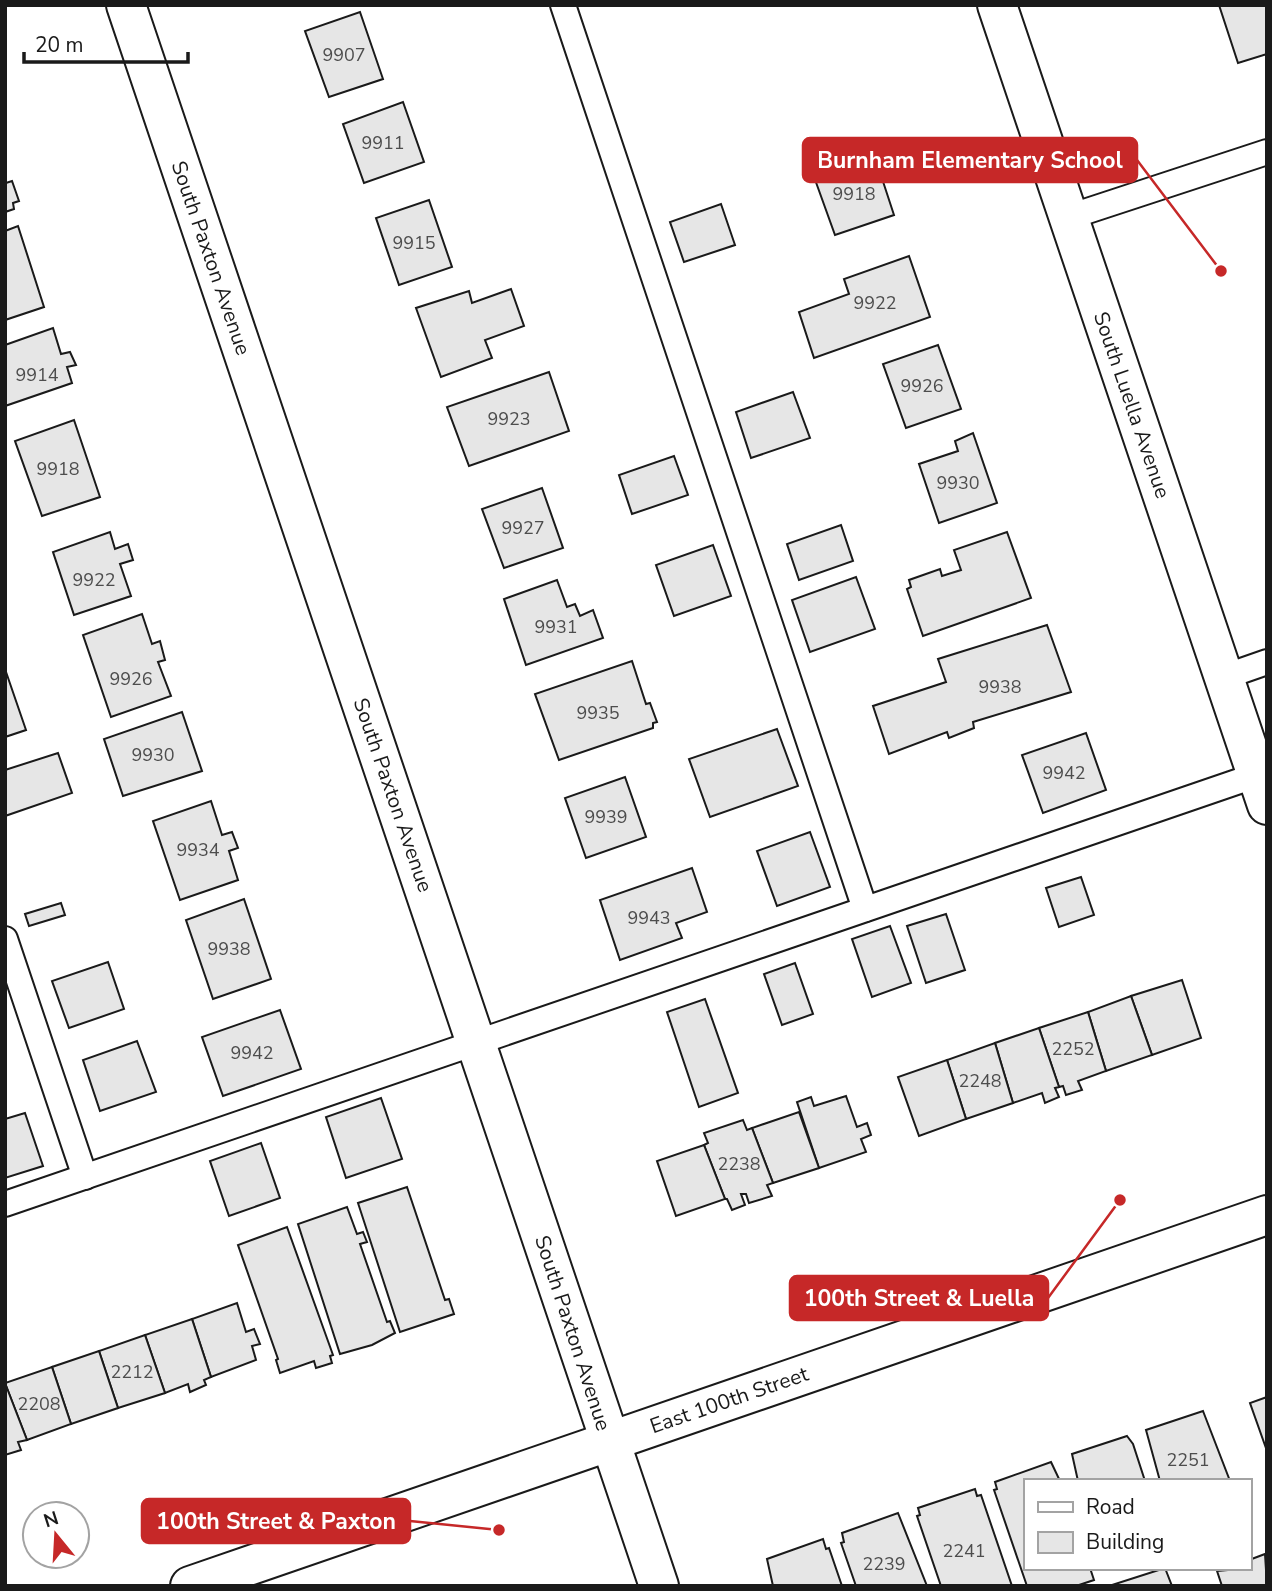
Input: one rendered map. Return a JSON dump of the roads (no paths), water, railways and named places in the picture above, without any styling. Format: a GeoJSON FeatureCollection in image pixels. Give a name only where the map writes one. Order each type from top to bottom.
{"type":"FeatureCollection","features":[{"type":"Feature","properties":{"kind":"street","name":"South Paxton Avenue"},"geometry":{"type":"LineString","coordinates":[[125,5],[659,1586]]}},
{"type":"Feature","properties":{"kind":"street","name":"South Luella Avenue"},"geometry":{"type":"LineString","coordinates":[[997,5],[1262,790]]}},
{"type":"Feature","properties":{"kind":"street","name":"East 100th Street"},"geometry":{"type":"LineString","coordinates":[[190,1586],[1267,1214]]}},
{"type":"Feature","properties":{"kind":"lane"},"geometry":{"type":"LineString","coordinates":[[563,5],[865,909]]}},
{"type":"Feature","properties":{"kind":"lane"},"geometry":{"type":"LineString","coordinates":[[1069,217],[1267,152]]}},
{"type":"Feature","properties":{"kind":"lane"},"geometry":{"type":"LineString","coordinates":[[1224,677],[1267,662]]}},
{"type":"Feature","properties":{"kind":"lane"},"geometry":{"type":"LineString","coordinates":[[5,1204],[865,909],[1262,790]]}},
{"type":"Feature","properties":{"kind":"lane"},"geometry":{"type":"LineString","coordinates":[[5,939],[85,1177]]}},
{"type":"Feature","properties":{"kind":"place","name":"Burnham Elementary School"},"geometry":{"type":"Point","coordinates":[1221,271]}},
{"type":"Feature","properties":{"kind":"place","name":"100th Street & Luella"},"geometry":{"type":"Point","coordinates":[1120,1200]}},
{"type":"Feature","properties":{"kind":"place","name":"100th Street & Paxton"},"geometry":{"type":"Point","coordinates":[499,1530]}}]}
